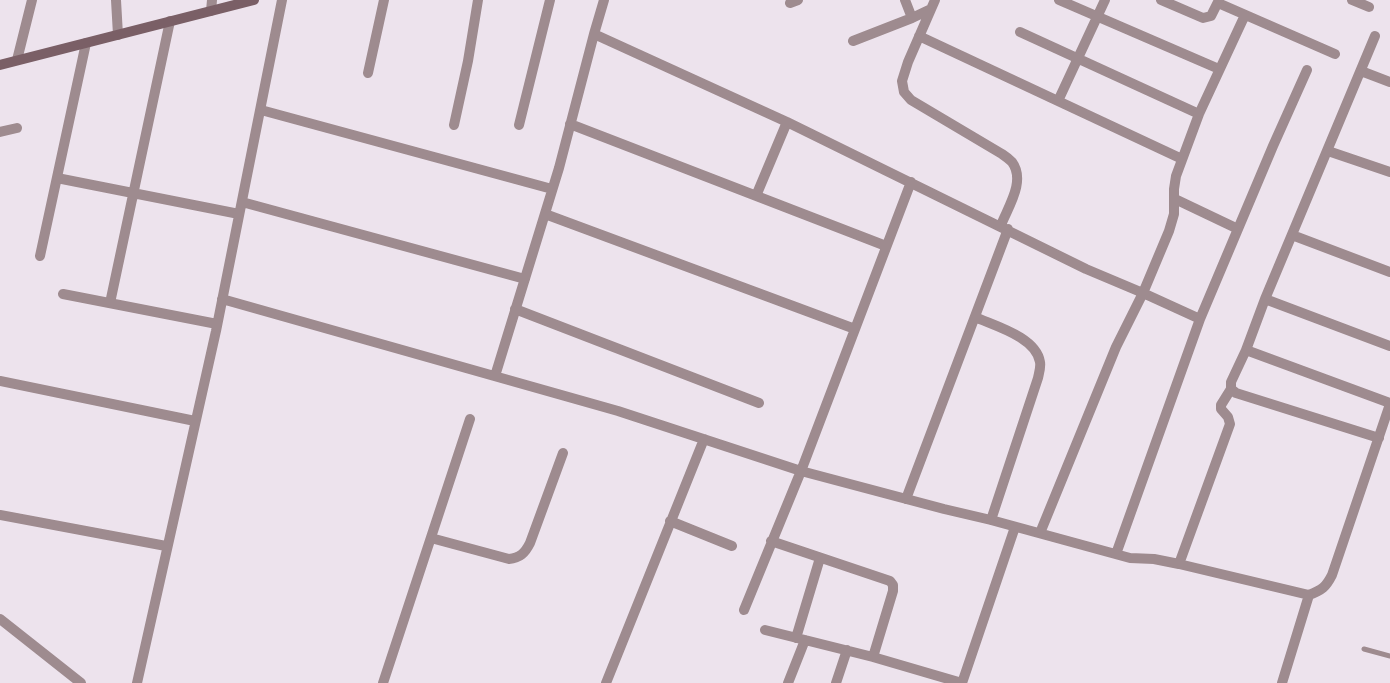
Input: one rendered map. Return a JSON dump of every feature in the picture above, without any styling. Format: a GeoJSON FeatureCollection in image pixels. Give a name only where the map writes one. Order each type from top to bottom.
{"type":"FeatureCollection","features":[{"type":"Feature","properties":{"kind":"street"},"geometry":{"type":"LineString","coordinates":[[17,60],[32,0]]}},
{"type":"Feature","properties":{"kind":"street"},"geometry":{"type":"LineString","coordinates":[[116,0],[118,35]]}},
{"type":"Feature","properties":{"kind":"street"},"geometry":{"type":"LineString","coordinates":[[211,11],[212,0]]}},
{"type":"Feature","properties":{"kind":"street"},"geometry":{"type":"LineString","coordinates":[[0,65],[254,0]]}},
{"type":"Feature","properties":{"kind":"street"},"geometry":{"type":"LineString","coordinates":[[137,683],[166,546],[217,324],[282,0]]}},
{"type":"Feature","properties":{"kind":"street"},"geometry":{"type":"LineString","coordinates":[[368,73],[384,0]]}},
{"type":"Feature","properties":{"kind":"street"},"geometry":{"type":"LineString","coordinates":[[454,125],[468,61],[478,0]]}},
{"type":"Feature","properties":{"kind":"street"},"geometry":{"type":"LineString","coordinates":[[519,124],[550,0]]}},
{"type":"Feature","properties":{"kind":"street"},"geometry":{"type":"LineString","coordinates":[[495,376],[552,189],[604,0]]}},
{"type":"Feature","properties":{"kind":"street"},"geometry":{"type":"LineString","coordinates":[[905,0],[912,18]]}},
{"type":"Feature","properties":{"kind":"street"},"geometry":{"type":"LineString","coordinates":[[1059,0],[1219,69]]}},
{"type":"Feature","properties":{"kind":"street"},"geometry":{"type":"LineString","coordinates":[[1058,101],[1079,58],[1104,0]]}},
{"type":"Feature","properties":{"kind":"street"},"geometry":{"type":"LineString","coordinates":[[1161,0],[1203,18],[1210,16],[1218,1],[1245,15],[1335,54]]}},
{"type":"Feature","properties":{"kind":"street"},"geometry":{"type":"LineString","coordinates":[[1352,0],[1368,7]]}},
{"type":"Feature","properties":{"kind":"street"},"geometry":{"type":"LineString","coordinates":[[853,41],[912,18],[933,4]]}},
{"type":"Feature","properties":{"kind":"street"},"geometry":{"type":"LineString","coordinates":[[906,499],[975,317],[1017,187],[1017,174],[1012,163],[1002,154],[911,100],[904,92],[902,81],[908,62],[933,4]]}},
{"type":"Feature","properties":{"kind":"street"},"geometry":{"type":"LineString","coordinates":[[1040,533],[1116,347],[1143,293],[1169,231],[1174,214],[1174,189],[1176,176],[1199,114],[1245,15]]}},
{"type":"Feature","properties":{"kind":"street"},"geometry":{"type":"LineString","coordinates":[[110,303],[170,22]]}},
{"type":"Feature","properties":{"kind":"street"},"geometry":{"type":"LineString","coordinates":[[1020,32],[1199,114]]}},
{"type":"Feature","properties":{"kind":"street"},"geometry":{"type":"LineString","coordinates":[[594,34],[787,122],[1004,227],[1086,269],[1200,319]]}},
{"type":"Feature","properties":{"kind":"street"},"geometry":{"type":"LineString","coordinates":[[920,36],[1182,159]]}},
{"type":"Feature","properties":{"kind":"street"},"geometry":{"type":"LineString","coordinates":[[1179,564],[1230,424],[1228,417],[1221,409],[1221,405],[1231,389],[1231,382],[1246,350],[1265,299],[1376,36]]}},
{"type":"Feature","properties":{"kind":"street"},"geometry":{"type":"LineString","coordinates":[[40,256],[86,43]]}},
{"type":"Feature","properties":{"kind":"street"},"geometry":{"type":"LineString","coordinates":[[1116,554],[1200,319],[1307,70]]}},
{"type":"Feature","properties":{"kind":"street"},"geometry":{"type":"LineString","coordinates":[[1361,71],[1390,82]]}},
{"type":"Feature","properties":{"kind":"street"},"geometry":{"type":"LineString","coordinates":[[261,110],[552,189]]}},
{"type":"Feature","properties":{"kind":"street"},"geometry":{"type":"LineString","coordinates":[[756,196],[787,122]]}},
{"type":"Feature","properties":{"kind":"street"},"geometry":{"type":"LineString","coordinates":[[570,124],[886,246]]}},
{"type":"Feature","properties":{"kind":"street"},"geometry":{"type":"LineString","coordinates":[[0,132],[17,128]]}},
{"type":"Feature","properties":{"kind":"street"},"geometry":{"type":"LineString","coordinates":[[1328,151],[1390,172]]}},
{"type":"Feature","properties":{"kind":"street"},"geometry":{"type":"LineString","coordinates":[[57,178],[239,214]]}},
{"type":"Feature","properties":{"kind":"street"},"geometry":{"type":"LineString","coordinates":[[744,610],[800,471],[911,182]]}},
{"type":"Feature","properties":{"kind":"street"},"geometry":{"type":"LineString","coordinates":[[1175,199],[1238,229]]}},
{"type":"Feature","properties":{"kind":"street"},"geometry":{"type":"LineString","coordinates":[[242,202],[525,279]]}},
{"type":"Feature","properties":{"kind":"street"},"geometry":{"type":"LineString","coordinates":[[544,214],[855,329]]}},
{"type":"Feature","properties":{"kind":"street"},"geometry":{"type":"LineString","coordinates":[[1292,235],[1390,272]]}},
{"type":"Feature","properties":{"kind":"street"},"geometry":{"type":"LineString","coordinates":[[62,294],[217,324]]}},
{"type":"Feature","properties":{"kind":"street"},"geometry":{"type":"LineString","coordinates":[[222,299],[618,411],[800,471],[991,520],[1130,558],[1154,559],[1179,564],[1309,595],[1318,592],[1326,585],[1332,574],[1390,404],[1246,350]]}},
{"type":"Feature","properties":{"kind":"street"},"geometry":{"type":"LineString","coordinates":[[1265,299],[1390,346]]}},
{"type":"Feature","properties":{"kind":"street"},"geometry":{"type":"LineString","coordinates":[[516,309],[759,403]]}},
{"type":"Feature","properties":{"kind":"street"},"geometry":{"type":"LineString","coordinates":[[975,317],[1028,342],[1036,349],[1040,363],[1038,378],[991,520]]}},
{"type":"Feature","properties":{"kind":"street"},"geometry":{"type":"LineString","coordinates":[[0,381],[195,421]]}},
{"type":"Feature","properties":{"kind":"street"},"geometry":{"type":"LineString","coordinates":[[1231,389],[1236,393],[1379,438]]}},
{"type":"Feature","properties":{"kind":"street"},"geometry":{"type":"LineString","coordinates":[[383,683],[470,420]]}},
{"type":"Feature","properties":{"kind":"street"},"geometry":{"type":"LineString","coordinates":[[606,683],[704,439]]}},
{"type":"Feature","properties":{"kind":"street"},"geometry":{"type":"LineString","coordinates":[[431,538],[509,559],[518,558],[525,553],[530,544],[563,453]]}},
{"type":"Feature","properties":{"kind":"street"},"geometry":{"type":"LineString","coordinates":[[0,515],[166,546]]}},
{"type":"Feature","properties":{"kind":"street"},"geometry":{"type":"LineString","coordinates":[[670,521],[732,546]]}},
{"type":"Feature","properties":{"kind":"street"},"geometry":{"type":"LineString","coordinates":[[765,630],[873,657],[962,683],[1015,527]]}},
{"type":"Feature","properties":{"kind":"street"},"geometry":{"type":"LineString","coordinates":[[771,541],[890,581],[893,585],[893,591],[873,657]]}},
{"type":"Feature","properties":{"kind":"street"},"geometry":{"type":"LineString","coordinates":[[788,683],[820,558]]}},
{"type":"Feature","properties":{"kind":"street"},"geometry":{"type":"LineString","coordinates":[[1282,683],[1309,595]]}},
{"type":"Feature","properties":{"kind":"street"},"geometry":{"type":"LineString","coordinates":[[0,619],[81,683]]}},
{"type":"Feature","properties":{"kind":"street"},"geometry":{"type":"LineString","coordinates":[[836,683],[846,650]]}},
{"type":"Feature","properties":{"kind":"lane"},"geometry":{"type":"LineString","coordinates":[[1364,649],[1390,656]]}}]}
